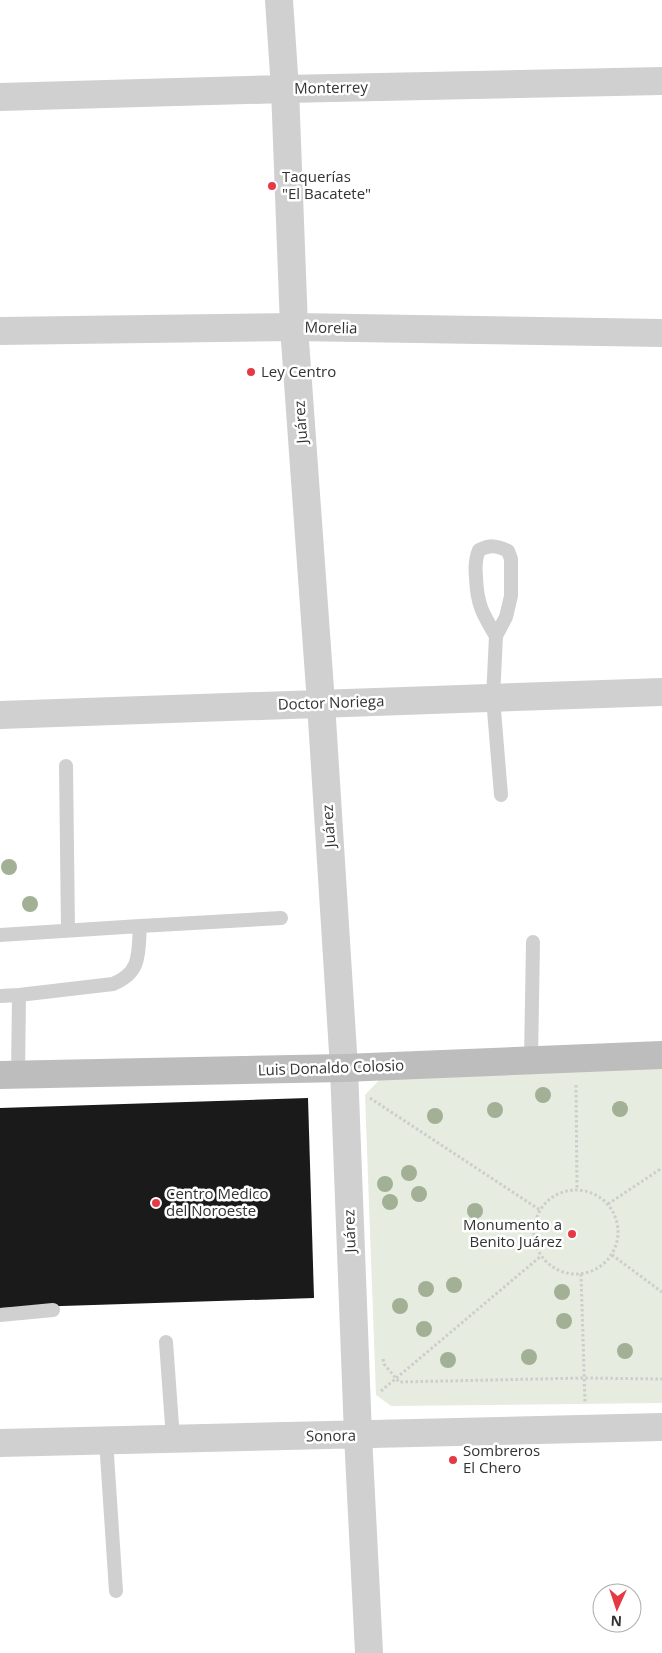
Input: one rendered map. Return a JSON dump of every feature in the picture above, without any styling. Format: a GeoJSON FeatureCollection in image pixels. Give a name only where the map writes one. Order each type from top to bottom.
{"type":"FeatureCollection","features":[{"type":"Feature","properties":{"kind":"main road","name":"Luis Donaldo Colosio"},"geometry":{"type":"LineString","coordinates":[[9,1075],[344,1068],[662,1055]]}},
{"type":"Feature","properties":{"kind":"street","name":"Juárez"},"geometry":{"type":"LineString","coordinates":[[279,0],[285,89],[294,328],[321,703],[344,1068],[358,1435],[369,1653]]}},
{"type":"Feature","properties":{"kind":"street","name":"Monterrey"},"geometry":{"type":"LineString","coordinates":[[0,97],[662,81]]}},
{"type":"Feature","properties":{"kind":"street","name":"Morelia"},"geometry":{"type":"LineString","coordinates":[[0,331],[294,328],[662,334]]}},
{"type":"Feature","properties":{"kind":"street","name":"Doctor Noriega"},"geometry":{"type":"LineString","coordinates":[[0,715],[662,692]]}},
{"type":"Feature","properties":{"kind":"street","name":"Sonora"},"geometry":{"type":"LineString","coordinates":[[0,1443],[662,1427]]}},
{"type":"Feature","properties":{"kind":"lane"},"geometry":{"type":"LineString","coordinates":[[496,636],[477,598],[476,558],[479,550],[490,545],[498,546],[508,551],[511,559],[511,596],[506,617],[496,636],[493,698],[501,795]]}},
{"type":"Feature","properties":{"kind":"lane"},"geometry":{"type":"LineString","coordinates":[[66,766],[68,930]]}},
{"type":"Feature","properties":{"kind":"lane"},"geometry":{"type":"LineString","coordinates":[[0,935],[281,918]]}},
{"type":"Feature","properties":{"kind":"lane"},"geometry":{"type":"LineString","coordinates":[[0,996],[113,984],[125,979],[134,969],[137,960],[140,926]]}},
{"type":"Feature","properties":{"kind":"lane"},"geometry":{"type":"LineString","coordinates":[[531,1060],[533,942]]}},
{"type":"Feature","properties":{"kind":"lane"},"geometry":{"type":"LineString","coordinates":[[9,1075],[19,995]]}},
{"type":"Feature","properties":{"kind":"lane"},"geometry":{"type":"LineString","coordinates":[[0,1315],[53,1310]]}},
{"type":"Feature","properties":{"kind":"lane"},"geometry":{"type":"LineString","coordinates":[[166,1342],[173,1439]]}},
{"type":"Feature","properties":{"kind":"lane"},"geometry":{"type":"LineString","coordinates":[[106,1440],[116,1591]]}},
{"type":"Feature","properties":{"kind":"path"},"geometry":{"type":"LineString","coordinates":[[576,1083],[577,1190]]}},
{"type":"Feature","properties":{"kind":"path"},"geometry":{"type":"LineString","coordinates":[[374,1110],[373,1100],[377,1094]]}},
{"type":"Feature","properties":{"kind":"path"},"geometry":{"type":"LineString","coordinates":[[365,1095],[540,1210]]}},
{"type":"Feature","properties":{"kind":"path"},"geometry":{"type":"LineString","coordinates":[[608,1204],[662,1168]]}},
{"type":"Feature","properties":{"kind":"path"},"geometry":{"type":"LineString","coordinates":[[577,1190],[599,1196],[608,1204],[615,1216],[618,1229],[618,1243],[612,1255],[604,1264],[593,1271],[570,1274],[559,1271],[541,1256],[536,1245],[535,1221],[547,1201],[566,1191],[577,1190]]}},
{"type":"Feature","properties":{"kind":"path"},"geometry":{"type":"LineString","coordinates":[[612,1255],[662,1292]]}},
{"type":"Feature","properties":{"kind":"path"},"geometry":{"type":"LineString","coordinates":[[376,1395],[541,1256]]}},
{"type":"Feature","properties":{"kind":"path"},"geometry":{"type":"LineString","coordinates":[[581,1274],[585,1404]]}},
{"type":"Feature","properties":{"kind":"path"},"geometry":{"type":"LineString","coordinates":[[383,1354],[384,1364],[399,1382],[584,1378],[662,1379]]}},
{"type":"Feature","properties":{"kind":"shaded area"},"geometry":{"type":"Polygon","coordinates":[[[662,1067],[662,1403],[391,1406],[376,1395],[365,1095],[381,1078],[662,1067]]]}},
{"type":"Feature","properties":{"kind":"building","name":"Centro Medico del Noroeste"},"geometry":{"type":"Polygon","coordinates":[[[308,1098],[314,1298],[0,1308],[0,1108],[308,1098]]]}},
{"type":"Feature","properties":{"kind":"place","name":"Taquerías \"El Bacatete\""},"geometry":{"type":"Point","coordinates":[272,186]}},
{"type":"Feature","properties":{"kind":"place","name":"Ley Centro"},"geometry":{"type":"Point","coordinates":[251,372]}},
{"type":"Feature","properties":{"kind":"place","name":"Centro Medico del Noroeste"},"geometry":{"type":"Point","coordinates":[156,1203]}},
{"type":"Feature","properties":{"kind":"place","name":"Monumento a Benito Juárez"},"geometry":{"type":"Point","coordinates":[572,1234]}},
{"type":"Feature","properties":{"kind":"place","name":"Sombreros El Chero"},"geometry":{"type":"Point","coordinates":[453,1460]}}]}
